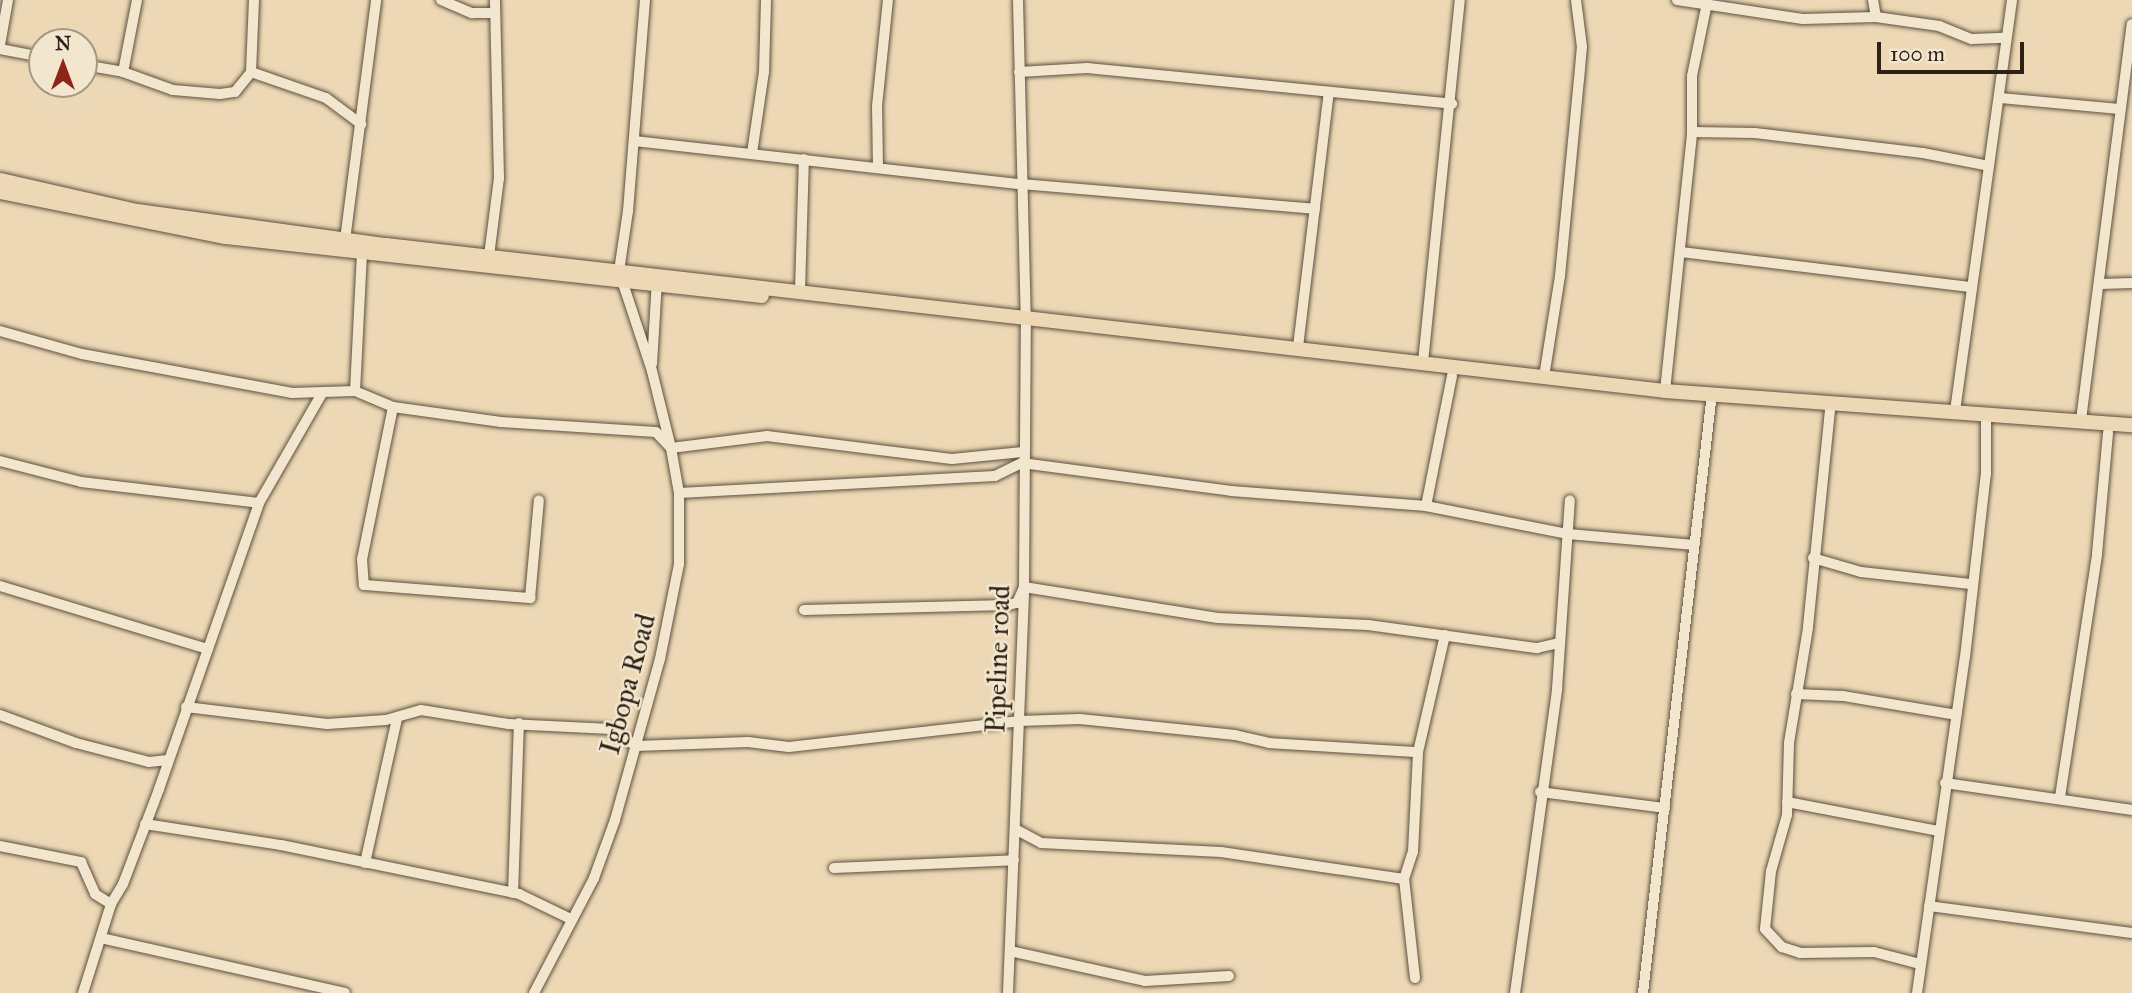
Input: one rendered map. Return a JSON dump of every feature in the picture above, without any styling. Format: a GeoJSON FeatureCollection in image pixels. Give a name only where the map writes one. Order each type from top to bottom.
{"type":"FeatureCollection","features":[{"type":"Feature","properties":{"kind":"main road"},"geometry":{"type":"LineString","coordinates":[[0,180],[137,211],[345,240],[489,256],[620,277]]}},
{"type":"Feature","properties":{"kind":"main road"},"geometry":{"type":"LineString","coordinates":[[0,192],[135,222],[362,253],[620,277],[1026,322],[1298,347],[1665,391],[2132,425]]}},
{"type":"Feature","properties":{"kind":"main road"},"geometry":{"type":"LineString","coordinates":[[657,281],[800,291],[1452,376],[1711,402],[2132,434]]}},
{"type":"Feature","properties":{"kind":"street"},"geometry":{"type":"LineString","coordinates":[[8,0],[0,47],[28,54]]}},
{"type":"Feature","properties":{"kind":"street"},"geometry":{"type":"LineString","coordinates":[[123,72],[137,0]]}},
{"type":"Feature","properties":{"kind":"street"},"geometry":{"type":"LineString","coordinates":[[98,68],[123,72],[173,90],[228,94],[240,88],[251,72],[254,0]]}},
{"type":"Feature","properties":{"kind":"street"},"geometry":{"type":"LineString","coordinates":[[345,240],[376,0]]}},
{"type":"Feature","properties":{"kind":"street"},"geometry":{"type":"LineString","coordinates":[[442,0],[472,13],[495,13]]}},
{"type":"Feature","properties":{"kind":"street"},"geometry":{"type":"LineString","coordinates":[[489,256],[499,178],[495,0]]}},
{"type":"Feature","properties":{"kind":"street"},"geometry":{"type":"LineString","coordinates":[[645,0],[635,141],[620,277],[652,370]]}},
{"type":"Feature","properties":{"kind":"street"},"geometry":{"type":"LineString","coordinates":[[752,153],[764,72],[766,0]]}},
{"type":"Feature","properties":{"kind":"street"},"geometry":{"type":"LineString","coordinates":[[878,168],[877,106],[888,0]]}},
{"type":"Feature","properties":{"kind":"street","name":"Pipeline road"},"geometry":{"type":"LineString","coordinates":[[1008,993],[1024,587],[1026,322],[1020,184],[1018,0]]}},
{"type":"Feature","properties":{"kind":"street"},"geometry":{"type":"LineString","coordinates":[[1423,362],[1452,104],[1460,0]]}},
{"type":"Feature","properties":{"kind":"street"},"geometry":{"type":"LineString","coordinates":[[1544,377],[1560,276],[1582,47],[1576,0]]}},
{"type":"Feature","properties":{"kind":"street"},"geometry":{"type":"LineString","coordinates":[[1677,0],[1803,19],[1876,17],[1939,26],[1972,39],[2005,38]]}},
{"type":"Feature","properties":{"kind":"street"},"geometry":{"type":"LineString","coordinates":[[1874,0],[1876,17]]}},
{"type":"Feature","properties":{"kind":"street"},"geometry":{"type":"LineString","coordinates":[[1955,411],[2000,98],[2005,38],[2013,16],[2012,0]]}},
{"type":"Feature","properties":{"kind":"street"},"geometry":{"type":"LineString","coordinates":[[1665,391],[1692,132],[1692,76],[1707,3]]}},
{"type":"Feature","properties":{"kind":"street"},"geometry":{"type":"LineString","coordinates":[[2081,420],[2132,24]]}},
{"type":"Feature","properties":{"kind":"street"},"geometry":{"type":"LineString","coordinates":[[1019,72],[1087,68],[1452,104]]}},
{"type":"Feature","properties":{"kind":"street"},"geometry":{"type":"LineString","coordinates":[[251,72],[326,98],[361,124]]}},
{"type":"Feature","properties":{"kind":"street"},"geometry":{"type":"LineString","coordinates":[[1298,347],[1329,92]]}},
{"type":"Feature","properties":{"kind":"street"},"geometry":{"type":"LineString","coordinates":[[2000,98],[2119,109]]}},
{"type":"Feature","properties":{"kind":"street"},"geometry":{"type":"LineString","coordinates":[[1692,132],[1755,134],[1923,153],[1989,166]]}},
{"type":"Feature","properties":{"kind":"street"},"geometry":{"type":"LineString","coordinates":[[635,141],[1020,184],[1315,209]]}},
{"type":"Feature","properties":{"kind":"street"},"geometry":{"type":"LineString","coordinates":[[800,291],[804,159]]}},
{"type":"Feature","properties":{"kind":"street"},"geometry":{"type":"LineString","coordinates":[[1681,252],[1972,287]]}},
{"type":"Feature","properties":{"kind":"street"},"geometry":{"type":"LineString","coordinates":[[355,391],[362,253]]}},
{"type":"Feature","properties":{"kind":"street"},"geometry":{"type":"LineString","coordinates":[[652,370],[657,281]]}},
{"type":"Feature","properties":{"kind":"street"},"geometry":{"type":"LineString","coordinates":[[2099,285],[2132,283]]}},
{"type":"Feature","properties":{"kind":"street"},"geometry":{"type":"LineString","coordinates":[[0,331],[82,354],[321,395],[355,391],[393,407],[501,422],[656,432],[671,448],[767,436],[952,459],[1023,458],[1231,491],[1426,506],[1568,534],[1695,544]]}},
{"type":"Feature","properties":{"kind":"street","name":"Igbopa Road"},"geometry":{"type":"LineString","coordinates":[[534,993],[594,878],[615,820],[636,746],[679,564],[679,493],[652,370]]}},
{"type":"Feature","properties":{"kind":"street"},"geometry":{"type":"LineString","coordinates":[[1426,506],[1452,376]]}},
{"type":"Feature","properties":{"kind":"street"},"geometry":{"type":"LineString","coordinates":[[83,993],[111,904],[145,824],[259,503],[321,395]]}},
{"type":"Feature","properties":{"kind":"street"},"geometry":{"type":"LineString","coordinates":[[1643,993],[1711,402]]}},
{"type":"Feature","properties":{"kind":"street"},"geometry":{"type":"LineString","coordinates":[[393,407],[362,559],[364,585],[530,598],[539,500]]}},
{"type":"Feature","properties":{"kind":"street"},"geometry":{"type":"LineString","coordinates":[[1830,410],[1796,694],[1787,802],[1771,871],[1765,929],[1769,938],[1800,953],[1874,953],[1920,964]]}},
{"type":"Feature","properties":{"kind":"street"},"geometry":{"type":"LineString","coordinates":[[1917,993],[1986,474],[1986,422]]}},
{"type":"Feature","properties":{"kind":"street"},"geometry":{"type":"LineString","coordinates":[[2060,797],[2096,554],[2108,432]]}},
{"type":"Feature","properties":{"kind":"street"},"geometry":{"type":"LineString","coordinates":[[679,493],[995,476],[1023,458]]}},
{"type":"Feature","properties":{"kind":"street"},"geometry":{"type":"LineString","coordinates":[[0,461],[80,482],[259,503]]}},
{"type":"Feature","properties":{"kind":"street"},"geometry":{"type":"LineString","coordinates":[[1515,993],[1533,880],[1540,792],[1557,689],[1558,643],[1570,500]]}},
{"type":"Feature","properties":{"kind":"street"},"geometry":{"type":"LineString","coordinates":[[1813,558],[1851,570],[1970,584]]}},
{"type":"Feature","properties":{"kind":"street"},"geometry":{"type":"LineString","coordinates":[[0,586],[208,649]]}},
{"type":"Feature","properties":{"kind":"street"},"geometry":{"type":"LineString","coordinates":[[804,610],[1008,605],[1017,603],[1024,587],[1206,617],[1312,625],[1368,625],[1536,648],[1558,643]]}},
{"type":"Feature","properties":{"kind":"street"},"geometry":{"type":"LineString","coordinates":[[1415,978],[1404,879],[1413,852],[1418,752],[1445,635]]}},
{"type":"Feature","properties":{"kind":"street"},"geometry":{"type":"LineString","coordinates":[[1796,694],[1843,696],[1956,715]]}},
{"type":"Feature","properties":{"kind":"street"},"geometry":{"type":"LineString","coordinates":[[186,707],[327,724],[397,719],[421,710],[519,723],[611,729],[636,746],[748,742],[789,747],[1019,721],[1080,719],[1235,735],[1269,743],[1418,752]]}},
{"type":"Feature","properties":{"kind":"street"},"geometry":{"type":"LineString","coordinates":[[0,715],[88,746],[149,762],[168,760]]}},
{"type":"Feature","properties":{"kind":"street"},"geometry":{"type":"LineString","coordinates":[[365,863],[397,719]]}},
{"type":"Feature","properties":{"kind":"street"},"geometry":{"type":"LineString","coordinates":[[513,893],[519,723]]}},
{"type":"Feature","properties":{"kind":"street"},"geometry":{"type":"LineString","coordinates":[[1945,783],[2060,797],[2132,810]]}},
{"type":"Feature","properties":{"kind":"street"},"geometry":{"type":"LineString","coordinates":[[1540,792],[1665,808]]}},
{"type":"Feature","properties":{"kind":"street"},"geometry":{"type":"LineString","coordinates":[[1787,802],[1939,831]]}},
{"type":"Feature","properties":{"kind":"street"},"geometry":{"type":"LineString","coordinates":[[145,824],[365,863],[513,893],[571,919]]}},
{"type":"Feature","properties":{"kind":"street"},"geometry":{"type":"LineString","coordinates":[[1015,829],[1041,843],[1221,852],[1404,879]]}},
{"type":"Feature","properties":{"kind":"street"},"geometry":{"type":"LineString","coordinates":[[0,846],[81,862],[94,894],[111,904]]}},
{"type":"Feature","properties":{"kind":"street"},"geometry":{"type":"LineString","coordinates":[[834,868],[1014,860]]}},
{"type":"Feature","properties":{"kind":"street"},"geometry":{"type":"LineString","coordinates":[[1929,906],[2132,933]]}},
{"type":"Feature","properties":{"kind":"street"},"geometry":{"type":"LineString","coordinates":[[101,938],[345,993]]}},
{"type":"Feature","properties":{"kind":"street"},"geometry":{"type":"LineString","coordinates":[[1010,951],[1145,981],[1229,976]]}}]}
